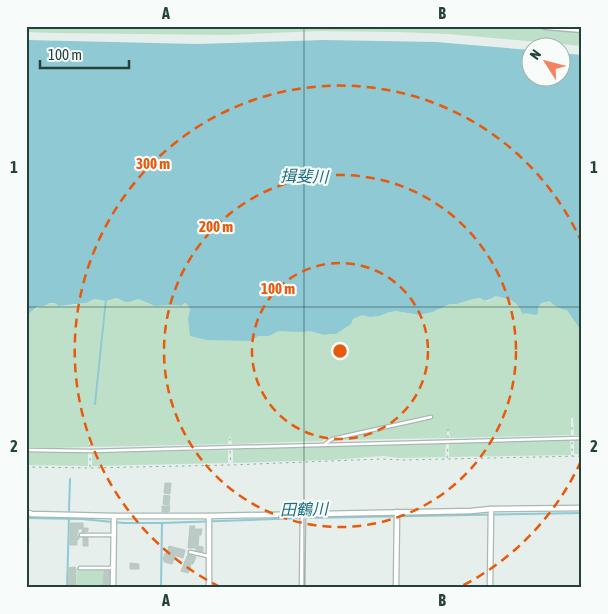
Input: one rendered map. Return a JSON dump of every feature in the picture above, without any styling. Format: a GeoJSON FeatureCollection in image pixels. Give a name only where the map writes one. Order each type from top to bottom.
{"type":"FeatureCollection","features":[{"type":"Feature","properties":{"kind":"main road"},"geometry":{"type":"LineString","coordinates":[[545,26],[582,29]]}},
{"type":"Feature","properties":{"kind":"street"},"geometry":{"type":"LineString","coordinates":[[26,512],[32,514],[114,517],[303,515],[582,508]]}},
{"type":"Feature","properties":{"kind":"street"},"geometry":{"type":"LineString","coordinates":[[490,588],[491,510]]}},
{"type":"Feature","properties":{"kind":"street"},"geometry":{"type":"LineString","coordinates":[[396,588],[397,512]]}},
{"type":"Feature","properties":{"kind":"street"},"geometry":{"type":"LineString","coordinates":[[302,588],[303,515]]}},
{"type":"Feature","properties":{"kind":"street"},"geometry":{"type":"LineString","coordinates":[[209,516],[209,588]]}},
{"type":"Feature","properties":{"kind":"street"},"geometry":{"type":"LineString","coordinates":[[113,588],[114,517]]}},
{"type":"Feature","properties":{"kind":"lane"},"geometry":{"type":"LineString","coordinates":[[324,445],[332,439],[431,417]]}},
{"type":"Feature","properties":{"kind":"lane"},"geometry":{"type":"LineString","coordinates":[[26,450],[90,451],[582,438]]}},
{"type":"Feature","properties":{"kind":"lane"},"geometry":{"type":"LineString","coordinates":[[81,535],[114,535]]}},
{"type":"Feature","properties":{"kind":"lane"},"geometry":{"type":"LineString","coordinates":[[190,552],[210,556]]}},
{"type":"Feature","properties":{"kind":"lane"},"geometry":{"type":"LineString","coordinates":[[80,568],[113,568]]}},
{"type":"Feature","properties":{"kind":"path"},"geometry":{"type":"LineString","coordinates":[[26,467],[99,468],[231,465],[354,459],[402,460],[582,456]]}},
{"type":"Feature","properties":{"kind":"green space"},"geometry":{"type":"Polygon","coordinates":[[[26,26],[512,26],[582,32],[582,46],[570,45],[570,38],[520,38],[520,40],[399,32],[318,31],[226,35],[26,32],[26,26]]]}},
{"type":"Feature","properties":{"kind":"green space"},"geometry":{"type":"Polygon","coordinates":[[[496,296],[539,298],[582,308],[582,435],[574,435],[573,418],[571,418],[571,435],[450,438],[449,430],[447,430],[447,438],[337,440],[431,419],[431,415],[427,415],[365,431],[328,437],[322,441],[232,444],[231,437],[229,437],[228,444],[92,447],[91,441],[89,441],[89,447],[26,447],[26,316],[44,305],[55,303],[60,306],[74,305],[94,299],[106,301],[117,298],[125,302],[138,299],[155,306],[181,306],[185,303],[221,311],[387,313],[396,311],[419,315],[433,312],[450,304],[480,298],[488,301],[496,296]]]}},
{"type":"Feature","properties":{"kind":"green space"},"geometry":{"type":"Polygon","coordinates":[[[570,440],[571,455],[449,457],[449,443],[570,440]]]}},
{"type":"Feature","properties":{"kind":"green space"},"geometry":{"type":"Polygon","coordinates":[[[574,440],[582,440],[582,454],[574,454],[574,440]]]}},
{"type":"Feature","properties":{"kind":"green space"},"geometry":{"type":"Polygon","coordinates":[[[446,443],[445,457],[400,458],[383,456],[331,460],[233,463],[233,449],[446,443]]]}},
{"type":"Feature","properties":{"kind":"green space"},"geometry":{"type":"Polygon","coordinates":[[[228,450],[228,463],[92,466],[92,453],[228,450]]]}},
{"type":"Feature","properties":{"kind":"green space"},"geometry":{"type":"Polygon","coordinates":[[[26,452],[88,453],[88,466],[26,465],[26,452]]]}},
{"type":"Feature","properties":{"kind":"green space"},"geometry":{"type":"Polygon","coordinates":[[[77,569],[103,569],[103,588],[68,588],[68,586],[77,586],[77,569]]]}},
{"type":"Feature","properties":{"kind":"water","name":"揖斐川"},"geometry":{"type":"Polygon","coordinates":[[[26,40],[197,44],[324,40],[436,42],[520,49],[520,88],[570,88],[570,54],[582,55],[582,332],[567,310],[557,307],[550,301],[541,303],[538,308],[538,314],[524,314],[518,305],[512,301],[496,296],[486,300],[480,298],[450,304],[433,312],[419,315],[396,311],[379,316],[370,317],[363,315],[353,319],[351,324],[336,334],[325,335],[310,331],[278,331],[269,336],[258,336],[251,341],[207,340],[190,336],[188,318],[190,310],[189,306],[185,303],[181,306],[155,306],[138,299],[125,302],[117,298],[106,301],[94,299],[86,303],[59,306],[55,303],[50,303],[37,307],[26,316],[26,40]]]}},
{"type":"Feature","properties":{"kind":"building"},"geometry":{"type":"Polygon","coordinates":[[[165,483],[171,483],[170,494],[164,493],[165,483]]]}},
{"type":"Feature","properties":{"kind":"building"},"geometry":{"type":"Polygon","coordinates":[[[164,495],[170,496],[169,505],[163,504],[164,495]]]}},
{"type":"Feature","properties":{"kind":"building"},"geometry":{"type":"Polygon","coordinates":[[[162,506],[170,506],[169,512],[162,512],[162,506]]]}},
{"type":"Feature","properties":{"kind":"building"},"geometry":{"type":"Polygon","coordinates":[[[70,523],[83,523],[83,529],[78,529],[78,533],[70,533],[70,523]]]}},
{"type":"Feature","properties":{"kind":"building"},"geometry":{"type":"Polygon","coordinates":[[[190,526],[195,526],[194,529],[202,529],[201,535],[199,535],[198,546],[203,547],[203,552],[196,552],[196,548],[188,548],[190,526]]]}},
{"type":"Feature","properties":{"kind":"building"},"geometry":{"type":"Polygon","coordinates":[[[83,528],[88,528],[88,531],[82,533],[83,528]]]}},
{"type":"Feature","properties":{"kind":"building"},"geometry":{"type":"Polygon","coordinates":[[[26,529],[29,529],[29,542],[26,542],[26,529]]]}},
{"type":"Feature","properties":{"kind":"building"},"geometry":{"type":"Polygon","coordinates":[[[70,533],[77,533],[77,536],[79,536],[77,545],[70,545],[70,533]]]}},
{"type":"Feature","properties":{"kind":"building"},"geometry":{"type":"Polygon","coordinates":[[[83,537],[88,537],[88,546],[83,546],[83,537]]]}},
{"type":"Feature","properties":{"kind":"building"},"geometry":{"type":"Polygon","coordinates":[[[169,546],[185,550],[183,558],[167,553],[169,546]]]}},
{"type":"Feature","properties":{"kind":"building"},"geometry":{"type":"Polygon","coordinates":[[[165,553],[175,556],[172,564],[164,562],[165,553]]]}},
{"type":"Feature","properties":{"kind":"building"},"geometry":{"type":"Polygon","coordinates":[[[188,554],[196,557],[193,564],[190,565],[188,573],[181,571],[188,554]]]}},
{"type":"Feature","properties":{"kind":"building"},"geometry":{"type":"Polygon","coordinates":[[[130,563],[139,564],[139,569],[130,569],[130,563]]]}},
{"type":"Feature","properties":{"kind":"building"},"geometry":{"type":"Polygon","coordinates":[[[68,568],[76,568],[76,573],[68,573],[68,568]]]}},
{"type":"Feature","properties":{"kind":"building"},"geometry":{"type":"Polygon","coordinates":[[[104,569],[111,569],[110,588],[103,588],[104,569]]]}},
{"type":"Feature","properties":{"kind":"building"},"geometry":{"type":"Polygon","coordinates":[[[69,573],[76,574],[76,585],[68,585],[69,573]]]}},
{"type":"Feature","properties":{"kind":"waterway"},"geometry":{"type":"LineString","coordinates":[[95,404],[106,299]]}},
{"type":"Feature","properties":{"kind":"waterway"},"geometry":{"type":"LineString","coordinates":[[69,511],[70,479]]}},
{"type":"Feature","properties":{"kind":"waterway","name":"田鶴川"},"geometry":{"type":"LineString","coordinates":[[26,518],[162,523],[303,518],[582,513]]}},
{"type":"Feature","properties":{"kind":"waterway"},"geometry":{"type":"LineString","coordinates":[[67,588],[69,517]]}},
{"type":"Feature","properties":{"kind":"waterway"},"geometry":{"type":"LineString","coordinates":[[161,588],[162,523]]}}]}
